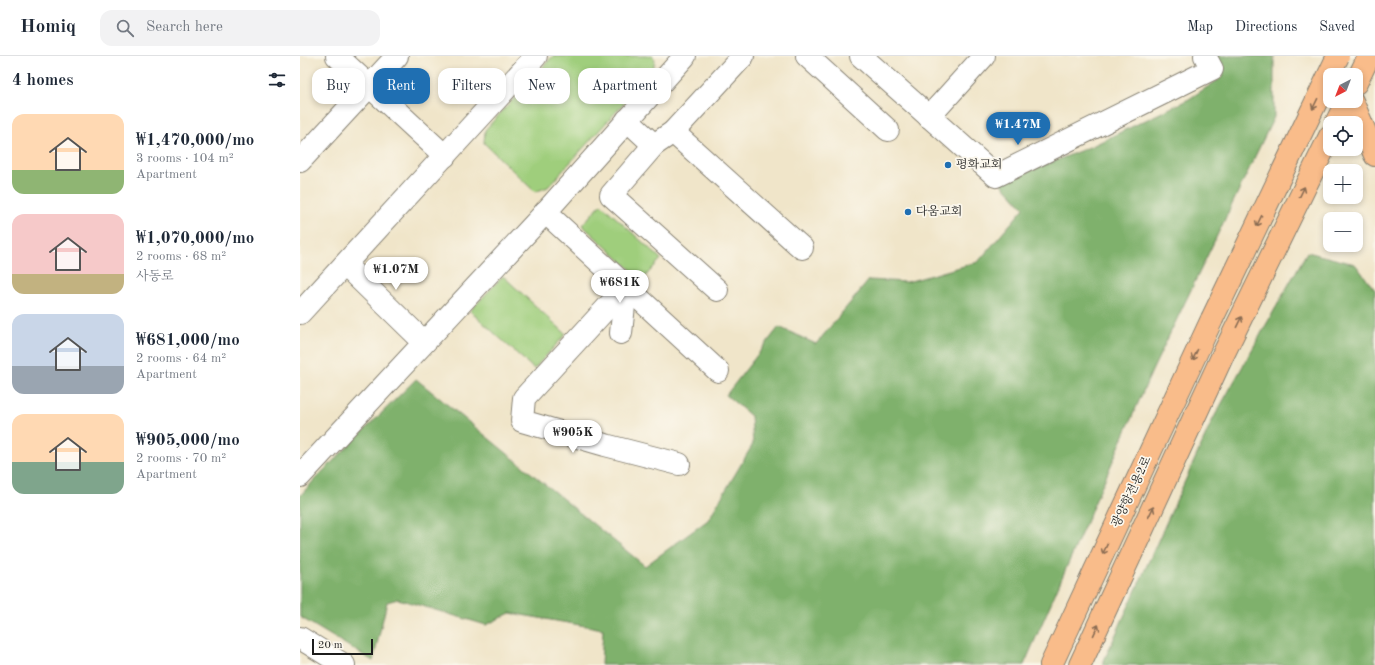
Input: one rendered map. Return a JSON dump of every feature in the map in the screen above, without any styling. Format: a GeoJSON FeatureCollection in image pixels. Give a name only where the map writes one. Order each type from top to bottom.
{"type":"FeatureCollection","features":[{"type":"Feature","properties":{"kind":"main road"},"geometry":{"type":"LineString","coordinates":[[1333,56],[1338,68]]}},
{"type":"Feature","properties":{"kind":"main road","name":"광양항전용2로"},"geometry":{"type":"LineString","coordinates":[[1051,665],[1212,319],[1338,56]]}},
{"type":"Feature","properties":{"kind":"main road"},"geometry":{"type":"LineString","coordinates":[[1363,68],[1369,56]]}},
{"type":"Feature","properties":{"kind":"main road"},"geometry":{"type":"LineString","coordinates":[[1355,108],[1375,155]]}},
{"type":"Feature","properties":{"kind":"main road"},"geometry":{"type":"LineString","coordinates":[[1080,665],[1222,357],[1323,150]]}},
{"type":"Feature","properties":{"kind":"street"},"geometry":{"type":"LineString","coordinates":[[337,56],[445,156]]}},
{"type":"Feature","properties":{"kind":"street"},"geometry":{"type":"LineString","coordinates":[[300,161],[397,56]]}},
{"type":"Feature","properties":{"kind":"street"},"geometry":{"type":"LineString","coordinates":[[300,313],[536,56]]}},
{"type":"Feature","properties":{"kind":"street"},"geometry":{"type":"LineString","coordinates":[[717,290],[611,195],[654,145],[673,132],[743,56]]}},
{"type":"Feature","properties":{"kind":"street"},"geometry":{"type":"LineString","coordinates":[[807,56],[888,130]]}},
{"type":"Feature","properties":{"kind":"street"},"geometry":{"type":"LineString","coordinates":[[861,56],[996,176],[1212,69],[1204,56]]}},
{"type":"Feature","properties":{"kind":"street"},"geometry":{"type":"LineString","coordinates":[[929,117],[984,56]]}},
{"type":"Feature","properties":{"kind":"street"},"geometry":{"type":"LineString","coordinates":[[300,476],[545,212],[628,120],[677,59]]}},
{"type":"Feature","properties":{"kind":"street"},"geometry":{"type":"LineString","coordinates":[[628,120],[654,145]]}},
{"type":"Feature","properties":{"kind":"street"},"geometry":{"type":"LineString","coordinates":[[673,132],[802,248]]}},
{"type":"Feature","properties":{"kind":"street"},"geometry":{"type":"LineString","coordinates":[[545,212],[718,371]]}},
{"type":"Feature","properties":{"kind":"street"},"geometry":{"type":"LineString","coordinates":[[345,265],[424,342]]}},
{"type":"Feature","properties":{"kind":"street"},"geometry":{"type":"LineString","coordinates":[[622,333],[626,286]]}},
{"type":"Feature","properties":{"kind":"street"},"geometry":{"type":"LineString","coordinates":[[626,286],[524,398],[522,421],[604,445],[679,464]]}},
{"type":"Feature","properties":{"kind":"street"},"geometry":{"type":"LineString","coordinates":[[300,638],[344,665]]}},
{"type":"Feature","properties":{"kind":"green space"},"geometry":{"type":"Polygon","coordinates":[[[553,56],[652,56],[655,59],[654,68],[578,68],[578,104],[623,104],[548,187],[535,192],[484,143],[485,130],[514,98],[514,104],[570,104],[570,68],[542,68],[553,56]]]}},
{"type":"Feature","properties":{"kind":"green space"},"geometry":{"type":"Polygon","coordinates":[[[1211,56],[1274,56],[1274,117],[1152,371],[1024,665],[601,665],[603,629],[510,613],[486,625],[398,599],[387,602],[373,661],[300,617],[300,496],[316,478],[416,379],[645,566],[708,520],[753,444],[751,416],[726,395],[779,327],[816,344],[869,280],[907,282],[978,262],[1024,208],[1001,183],[1092,146],[1189,99],[1224,76],[1211,56]]]}},
{"type":"Feature","properties":{"kind":"green space"},"geometry":{"type":"Polygon","coordinates":[[[601,204],[661,259],[642,280],[582,225],[601,204]]]}},
{"type":"Feature","properties":{"kind":"green space"},"geometry":{"type":"Polygon","coordinates":[[[1307,252],[1355,264],[1375,290],[1375,665],[1102,665],[1213,419],[1307,252]]]}},
{"type":"Feature","properties":{"kind":"green space"},"geometry":{"type":"Polygon","coordinates":[[[503,276],[566,334],[534,369],[470,311],[503,276]]]}},
{"type":"Feature","properties":{"kind":"place","name":"평화교회"},"geometry":{"type":"Point","coordinates":[948,165]}},
{"type":"Feature","properties":{"kind":"place","name":"다움교회"},"geometry":{"type":"Point","coordinates":[908,212]}}]}
